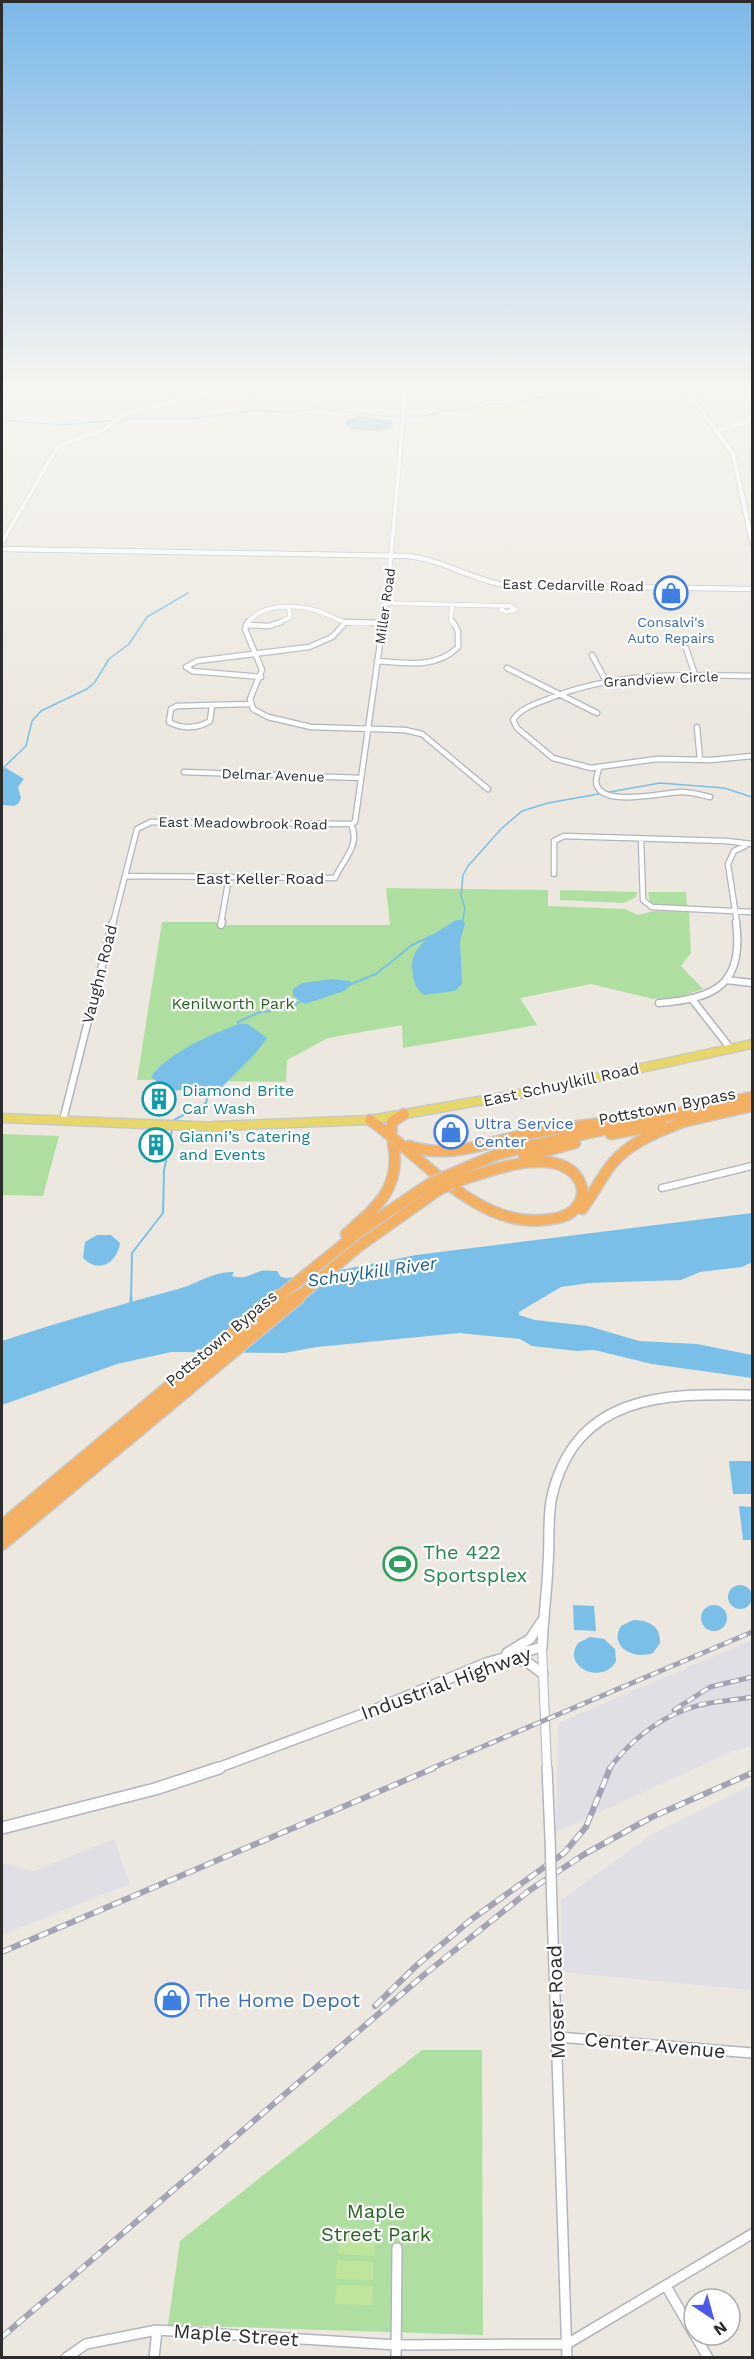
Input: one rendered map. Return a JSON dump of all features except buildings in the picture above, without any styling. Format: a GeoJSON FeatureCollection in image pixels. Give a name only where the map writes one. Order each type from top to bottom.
{"type":"FeatureCollection","features":[{"type":"Feature","properties":{"kind":"highway","name":"Pottstown Bypass"},"geometry":{"type":"LineString","coordinates":[[2,1526],[301,1278],[334,1248],[385,1213],[496,1155],[753,1097]]}},
{"type":"Feature","properties":{"kind":"highway","name":"Pottstown Bypass"},"geometry":{"type":"LineString","coordinates":[[452,1178],[593,1138],[753,1106]]}},
{"type":"Feature","properties":{"kind":"highway"},"geometry":{"type":"LineString","coordinates":[[334,1248],[388,1190],[397,1168],[396,1140],[392,1122],[404,1114]]}},
{"type":"Feature","properties":{"kind":"highway"},"geometry":{"type":"LineString","coordinates":[[396,1140],[427,1152],[444,1153],[547,1130],[662,1116]]}},
{"type":"Feature","properties":{"kind":"highway"},"geometry":{"type":"LineString","coordinates":[[370,1120],[463,1196],[484,1208],[513,1218],[534,1221],[557,1219],[575,1209],[582,1196],[581,1184],[572,1173],[556,1164],[544,1161],[521,1162],[452,1178]]}},
{"type":"Feature","properties":{"kind":"highway"},"geometry":{"type":"LineString","coordinates":[[396,1140],[470,1206],[509,1221],[543,1226],[562,1222],[579,1212],[609,1168],[629,1147],[654,1133],[688,1120]]}},
{"type":"Feature","properties":{"kind":"highway","name":"Pottstown Bypass"},"geometry":{"type":"LineString","coordinates":[[2,1544],[357,1246],[434,1187]]}},
{"type":"Feature","properties":{"kind":"highway"},"geometry":{"type":"LineString","coordinates":[[2,1550],[74,1483]]}},
{"type":"Feature","properties":{"kind":"main road","name":"East Schuylkill Road"},"geometry":{"type":"LineString","coordinates":[[2,1118],[255,1129],[326,1128],[361,1124],[370,1120],[531,1092],[753,1044]]}},
{"type":"Feature","properties":{"kind":"street"},"geometry":{"type":"LineString","coordinates":[[2,542],[29,495]]}},
{"type":"Feature","properties":{"kind":"street","name":"Miller Road"},"geometry":{"type":"LineString","coordinates":[[351,824],[355,822],[392,556],[395,495]]}},
{"type":"Feature","properties":{"kind":"street"},"geometry":{"type":"LineString","coordinates":[[743,495],[753,542]]}},
{"type":"Feature","properties":{"kind":"street","name":"East Cedarville Road"},"geometry":{"type":"LineString","coordinates":[[2,549],[392,556],[429,559],[485,581],[504,585],[753,589]]}},
{"type":"Feature","properties":{"kind":"street"},"geometry":{"type":"LineString","coordinates":[[385,603],[503,607]]}},
{"type":"Feature","properties":{"kind":"street"},"geometry":{"type":"LineString","coordinates":[[377,661],[428,662],[452,654],[458,647],[458,631],[451,620],[452,605]]}},
{"type":"Feature","properties":{"kind":"street"},"geometry":{"type":"LineString","coordinates":[[250,704],[261,677],[261,666],[246,631],[246,625],[261,613],[290,607],[317,610],[346,622],[382,623]]}},
{"type":"Feature","properties":{"kind":"street"},"geometry":{"type":"LineString","coordinates":[[246,625],[265,626],[284,621],[290,616],[290,607]]}},
{"type":"Feature","properties":{"kind":"street"},"geometry":{"type":"LineString","coordinates":[[261,677],[192,671],[186,667],[197,661],[256,655],[314,645],[332,637],[346,622]]}},
{"type":"Feature","properties":{"kind":"street"},"geometry":{"type":"LineString","coordinates":[[686,648],[695,675]]}},
{"type":"Feature","properties":{"kind":"street"},"geometry":{"type":"LineString","coordinates":[[592,655],[606,681]]}},
{"type":"Feature","properties":{"kind":"street"},"geometry":{"type":"LineString","coordinates":[[507,668],[597,713]]}},
{"type":"Feature","properties":{"kind":"street","name":"Grandview Circle"},"geometry":{"type":"LineString","coordinates":[[753,676],[695,675],[606,681],[558,693],[519,711],[514,717],[514,725],[559,761],[599,768],[657,759],[700,760],[753,756]]}},
{"type":"Feature","properties":{"kind":"street"},"geometry":{"type":"LineString","coordinates":[[212,705],[210,721],[203,726],[174,726],[169,722],[171,711],[175,706],[212,705],[250,704],[261,715],[306,726],[405,730],[422,734],[488,789]]}},
{"type":"Feature","properties":{"kind":"street"},"geometry":{"type":"LineString","coordinates":[[697,727],[700,760]]}},
{"type":"Feature","properties":{"kind":"street"},"geometry":{"type":"LineString","coordinates":[[599,768],[595,781],[598,788],[608,794],[631,799],[685,792],[710,797]]}},
{"type":"Feature","properties":{"kind":"street","name":"Delmar Avenue"},"geometry":{"type":"LineString","coordinates":[[184,772],[361,778]]}},
{"type":"Feature","properties":{"kind":"street","name":"East Meadowbrook Road"},"geometry":{"type":"LineString","coordinates":[[136,829],[151,822],[351,824]]}},
{"type":"Feature","properties":{"kind":"street","name":"East Keller Road"},"geometry":{"type":"LineString","coordinates":[[125,876],[335,878],[340,866],[352,852],[354,829],[351,824]]}},
{"type":"Feature","properties":{"kind":"street","name":"Vaughn Road"},"geometry":{"type":"LineString","coordinates":[[63,1120],[136,829]]}},
{"type":"Feature","properties":{"kind":"street"},"geometry":{"type":"LineString","coordinates":[[554,874],[554,841],[564,836],[726,841],[746,846]]}},
{"type":"Feature","properties":{"kind":"street"},"geometry":{"type":"LineString","coordinates":[[641,839],[643,900],[652,907],[753,912]]}},
{"type":"Feature","properties":{"kind":"street"},"geometry":{"type":"LineString","coordinates":[[659,1003],[691,998],[712,990],[726,980],[734,969],[737,957],[729,860],[734,852],[753,844]]}},
{"type":"Feature","properties":{"kind":"street"},"geometry":{"type":"LineString","coordinates":[[221,925],[229,877]]}},
{"type":"Feature","properties":{"kind":"street"},"geometry":{"type":"LineString","coordinates":[[726,980],[753,983]]}},
{"type":"Feature","properties":{"kind":"street"},"geometry":{"type":"LineString","coordinates":[[691,998],[731,1049]]}},
{"type":"Feature","properties":{"kind":"street"},"geometry":{"type":"LineString","coordinates":[[662,1188],[753,1167]]}},
{"type":"Feature","properties":{"kind":"street","name":"Industrial Highway"},"geometry":{"type":"LineString","coordinates":[[2,1828],[155,1789],[216,1769],[376,1709],[486,1663],[542,1647],[552,1496],[561,1466],[569,1450],[580,1437],[609,1415],[650,1399],[693,1394],[753,1395]]}},
{"type":"Feature","properties":{"kind":"street"},"geometry":{"type":"LineString","coordinates":[[486,1663],[518,1648],[530,1639],[542,1620]]}},
{"type":"Feature","properties":{"kind":"street","name":"Moser Road"},"geometry":{"type":"LineString","coordinates":[[542,1647],[558,2037],[567,2358]]}},
{"type":"Feature","properties":{"kind":"street"},"geometry":{"type":"LineString","coordinates":[[486,1663],[526,1661],[543,1674]]}},
{"type":"Feature","properties":{"kind":"street","name":"Center Avenue"},"geometry":{"type":"LineString","coordinates":[[558,2037],[753,2053]]}},
{"type":"Feature","properties":{"kind":"street"},"geometry":{"type":"LineString","coordinates":[[567,2344],[753,2234]]}},
{"type":"Feature","properties":{"kind":"street"},"geometry":{"type":"LineString","coordinates":[[396,2358],[397,2248]]}},
{"type":"Feature","properties":{"kind":"street"},"geometry":{"type":"LineString","coordinates":[[666,2286],[682,2313]]}},
{"type":"Feature","properties":{"kind":"street"},"geometry":{"type":"LineString","coordinates":[[154,2358],[157,2330]]}},
{"type":"Feature","properties":{"kind":"street","name":"Maple Street"},"geometry":{"type":"LineString","coordinates":[[66,2358],[86,2344],[157,2330],[396,2345],[567,2344]]}},
{"type":"Feature","properties":{"kind":"shaded area"},"geometry":{"type":"Polygon","coordinates":[[[752,1640],[752,1746],[731,1752],[556,1832],[558,1723],[752,1640]]]}},
{"type":"Feature","properties":{"kind":"shaded area"},"geometry":{"type":"Polygon","coordinates":[[[752,1785],[752,1990],[561,1972],[561,1900],[651,1835],[752,1785]]]}},
{"type":"Feature","properties":{"kind":"shaded area"},"geometry":{"type":"Polygon","coordinates":[[[114,1839],[130,1884],[2,1935],[2,1863],[34,1871],[114,1839]]]}},
{"type":"Feature","properties":{"kind":"green space","name":"Kenilworth Park"},"geometry":{"type":"Polygon","coordinates":[[[386,888],[548,890],[548,906],[625,909],[638,915],[654,911],[689,912],[691,953],[681,966],[703,989],[679,997],[653,999],[591,984],[520,998],[537,1025],[403,1048],[402,1025],[328,1038],[287,1060],[286,1082],[137,1080],[162,922],[215,922],[227,925],[390,925],[386,888]]]}},
{"type":"Feature","properties":{"kind":"green space"},"geometry":{"type":"Polygon","coordinates":[[[560,890],[637,892],[636,897],[624,903],[560,900],[560,890]]]}},
{"type":"Feature","properties":{"kind":"green space"},"geometry":{"type":"Polygon","coordinates":[[[648,892],[686,892],[687,906],[655,904],[650,902],[648,892]]]}},
{"type":"Feature","properties":{"kind":"green space"},"geometry":{"type":"Polygon","coordinates":[[[2,1134],[59,1136],[43,1196],[2,1195],[2,1134]]]}},
{"type":"Feature","properties":{"kind":"green space","name":"Maple Street Park"},"geometry":{"type":"Polygon","coordinates":[[[422,2050],[482,2050],[483,2335],[168,2325],[180,2241],[422,2050]]]}},
{"type":"Feature","properties":{"kind":"green space"},"geometry":{"type":"Polygon","coordinates":[[[339,2236],[375,2237],[374,2256],[338,2254],[339,2236]]]}},
{"type":"Feature","properties":{"kind":"green space"},"geometry":{"type":"Polygon","coordinates":[[[337,2260],[373,2262],[373,2280],[336,2279],[337,2260]]]}},
{"type":"Feature","properties":{"kind":"green space"},"geometry":{"type":"Polygon","coordinates":[[[337,2285],[373,2286],[372,2305],[335,2304],[337,2285]]]}},
{"type":"Feature","properties":{"kind":"water"},"geometry":{"type":"Polygon","coordinates":[[[6,768],[24,779],[18,787],[21,798],[14,806],[2,805],[2,769],[6,768]]]}},
{"type":"Feature","properties":{"kind":"water"},"geometry":{"type":"Polygon","coordinates":[[[456,920],[463,920],[465,924],[460,941],[462,984],[455,991],[424,995],[414,981],[412,965],[414,956],[431,936],[456,920]]]}},
{"type":"Feature","properties":{"kind":"water"},"geometry":{"type":"Polygon","coordinates":[[[332,979],[350,981],[352,984],[344,991],[305,1004],[293,996],[293,989],[302,983],[332,979]]]}},
{"type":"Feature","properties":{"kind":"water"},"geometry":{"type":"Polygon","coordinates":[[[239,1024],[248,1024],[267,1038],[255,1054],[221,1088],[166,1091],[151,1077],[158,1068],[179,1052],[239,1024]]]}},
{"type":"Feature","properties":{"kind":"water","name":"Schuylkill River"},"geometry":{"type":"Polygon","coordinates":[[[752,1213],[752,1262],[742,1267],[700,1272],[681,1280],[589,1283],[561,1287],[519,1312],[519,1315],[535,1320],[588,1326],[639,1341],[697,1344],[752,1355],[752,1378],[652,1364],[594,1350],[577,1351],[532,1346],[520,1339],[459,1333],[317,1347],[284,1353],[171,1352],[117,1364],[2,1405],[2,1341],[185,1287],[226,1272],[234,1272],[232,1276],[240,1277],[261,1271],[277,1271],[281,1277],[287,1278],[416,1255],[752,1213]]]}},
{"type":"Feature","properties":{"kind":"water"},"geometry":{"type":"Polygon","coordinates":[[[97,1235],[111,1235],[120,1243],[111,1261],[101,1266],[89,1263],[83,1258],[85,1242],[97,1235]]]}},
{"type":"Feature","properties":{"kind":"water"},"geometry":{"type":"Polygon","coordinates":[[[729,1461],[752,1461],[752,1494],[733,1494],[729,1461]]]}},
{"type":"Feature","properties":{"kind":"water"},"geometry":{"type":"Polygon","coordinates":[[[739,1506],[752,1507],[752,1540],[743,1540],[739,1506]]]}},
{"type":"Feature","properties":{"kind":"water"},"geometry":{"type":"Polygon","coordinates":[[[740,1585],[749,1588],[752,1597],[749,1606],[740,1609],[731,1606],[728,1597],[731,1588],[740,1585]]]}},
{"type":"Feature","properties":{"kind":"water"},"geometry":{"type":"Polygon","coordinates":[[[573,1605],[594,1606],[596,1631],[574,1630],[573,1605]]]}},
{"type":"Feature","properties":{"kind":"water"},"geometry":{"type":"Polygon","coordinates":[[[714,1605],[723,1609],[727,1618],[723,1627],[714,1631],[705,1627],[701,1618],[705,1609],[714,1605]]]}},
{"type":"Feature","properties":{"kind":"water"},"geometry":{"type":"Polygon","coordinates":[[[633,1620],[644,1621],[656,1628],[660,1643],[653,1653],[639,1655],[621,1646],[618,1633],[621,1626],[633,1620]]]}},
{"type":"Feature","properties":{"kind":"water"},"geometry":{"type":"Polygon","coordinates":[[[590,1637],[604,1639],[615,1649],[616,1661],[602,1672],[594,1673],[586,1670],[579,1666],[575,1659],[574,1652],[578,1643],[590,1637]]]}},
{"type":"Feature","properties":{"kind":"waterway"},"geometry":{"type":"LineString","coordinates":[[2,769],[26,746],[32,721],[41,711],[87,689],[95,682],[109,659],[129,644],[147,617],[188,593]]}},
{"type":"Feature","properties":{"kind":"waterway"},"geometry":{"type":"LineString","coordinates":[[462,923],[465,908],[461,895],[463,875],[468,866],[501,829],[522,811],[548,803],[660,783],[724,788],[752,797]]}},
{"type":"Feature","properties":{"kind":"waterway"},"geometry":{"type":"LineString","coordinates":[[349,985],[376,974],[412,945],[434,935]]}},
{"type":"Feature","properties":{"kind":"waterway"},"geometry":{"type":"LineString","coordinates":[[238,1026],[238,1022],[260,1012],[289,1009],[301,1001]]}},
{"type":"Feature","properties":{"kind":"waterway"},"geometry":{"type":"LineString","coordinates":[[173,1123],[174,1120],[206,1103],[209,1089]]}},
{"type":"Feature","properties":{"kind":"waterway"},"geometry":{"type":"LineString","coordinates":[[131,1299],[132,1253],[163,1213],[164,1171],[172,1129]]}},
{"type":"Feature","properties":{"kind":"railway"},"geometry":{"type":"LineString","coordinates":[[430,1769],[752,1632]]}},
{"type":"Feature","properties":{"kind":"railway"},"geometry":{"type":"LineString","coordinates":[[674,1710],[710,1687],[752,1677]]}},
{"type":"Feature","properties":{"kind":"railway"},"geometry":{"type":"LineString","coordinates":[[609,1769],[625,1750],[664,1719],[694,1706],[752,1697]]}},
{"type":"Feature","properties":{"kind":"railway"},"geometry":{"type":"LineString","coordinates":[[2,1952],[434,1768]]}},
{"type":"Feature","properties":{"kind":"railway"},"geometry":{"type":"LineString","coordinates":[[375,2006],[417,1965],[472,1919],[564,1853],[586,1827],[610,1768]]}},
{"type":"Feature","properties":{"kind":"railway"},"geometry":{"type":"LineString","coordinates":[[2,2337],[425,1974],[530,1890],[583,1855],[652,1817],[752,1773]]}},
{"type":"Feature","properties":{"kind":"place","name":"Consalvi's Auto Repairs"},"geometry":{"type":"Point","coordinates":[671,593]}},
{"type":"Feature","properties":{"kind":"place","name":"Diamond Brite Car Wash"},"geometry":{"type":"Point","coordinates":[159,1099]}},
{"type":"Feature","properties":{"kind":"place","name":"Ultra Service Center"},"geometry":{"type":"Point","coordinates":[451,1132]}},
{"type":"Feature","properties":{"kind":"place","name":"Gianni’s Catering and Events"},"geometry":{"type":"Point","coordinates":[156,1145]}},
{"type":"Feature","properties":{"kind":"place","name":"The 422 Sportsplex"},"geometry":{"type":"Point","coordinates":[400,1564]}},
{"type":"Feature","properties":{"kind":"place","name":"The Home Depot"},"geometry":{"type":"Point","coordinates":[172,2000]}}]}
